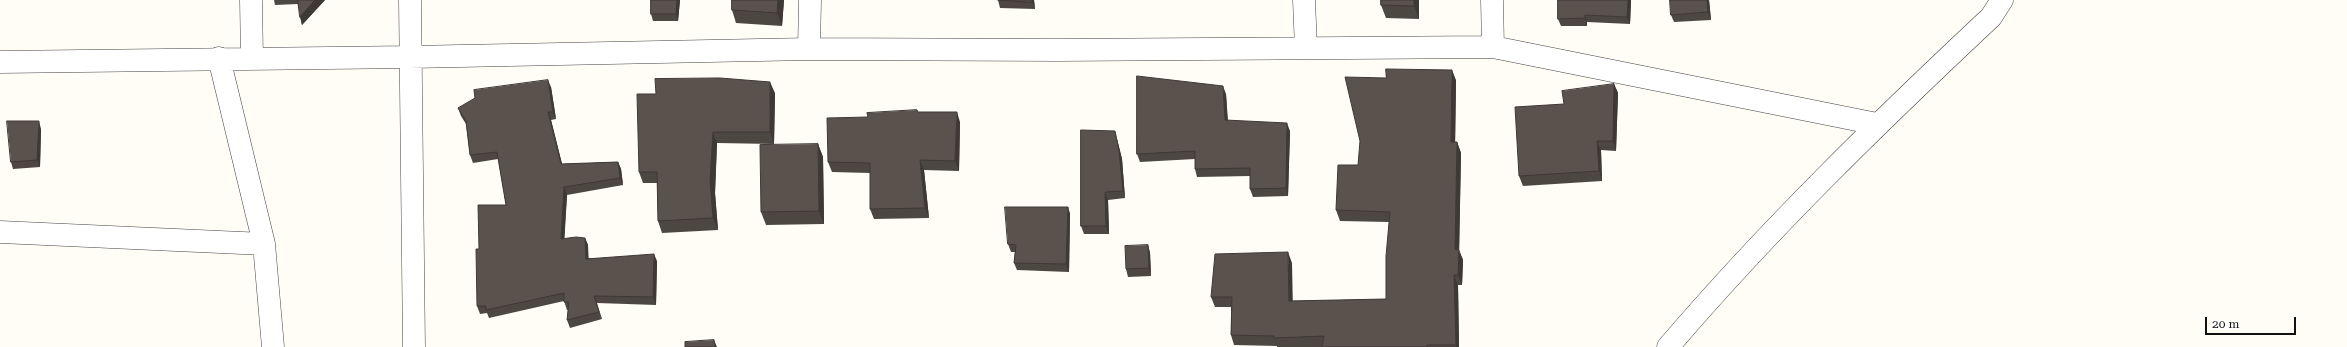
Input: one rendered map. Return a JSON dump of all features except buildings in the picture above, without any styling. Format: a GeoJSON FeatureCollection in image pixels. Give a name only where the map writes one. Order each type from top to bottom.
{"type":"FeatureCollection","features":[{"type":"Feature","properties":{"kind":"street"},"geometry":{"type":"LineString","coordinates":[[251,0],[252,58]]}},
{"type":"Feature","properties":{"kind":"street"},"geometry":{"type":"LineString","coordinates":[[410,0],[414,347]]}},
{"type":"Feature","properties":{"kind":"street"},"geometry":{"type":"LineString","coordinates":[[809,49],[810,0]]}},
{"type":"Feature","properties":{"kind":"street"},"geometry":{"type":"LineString","coordinates":[[1304,0],[1306,48]]}},
{"type":"Feature","properties":{"kind":"street"},"geometry":{"type":"LineString","coordinates":[[1492,0],[1493,47]]}},
{"type":"Feature","properties":{"kind":"street"},"geometry":{"type":"LineString","coordinates":[[1668,347],[1698,312],[1877,124],[1991,17],[2002,0]]}},
{"type":"Feature","properties":{"kind":"street"},"geometry":{"type":"LineString","coordinates":[[0,62],[219,58],[410,57],[809,49],[1058,50],[1493,47],[1877,124]]}},
{"type":"Feature","properties":{"kind":"street"},"geometry":{"type":"LineString","coordinates":[[219,58],[264,244],[273,347]]}},
{"type":"Feature","properties":{"kind":"street"},"geometry":{"type":"LineString","coordinates":[[0,232],[264,244]]}}]}
